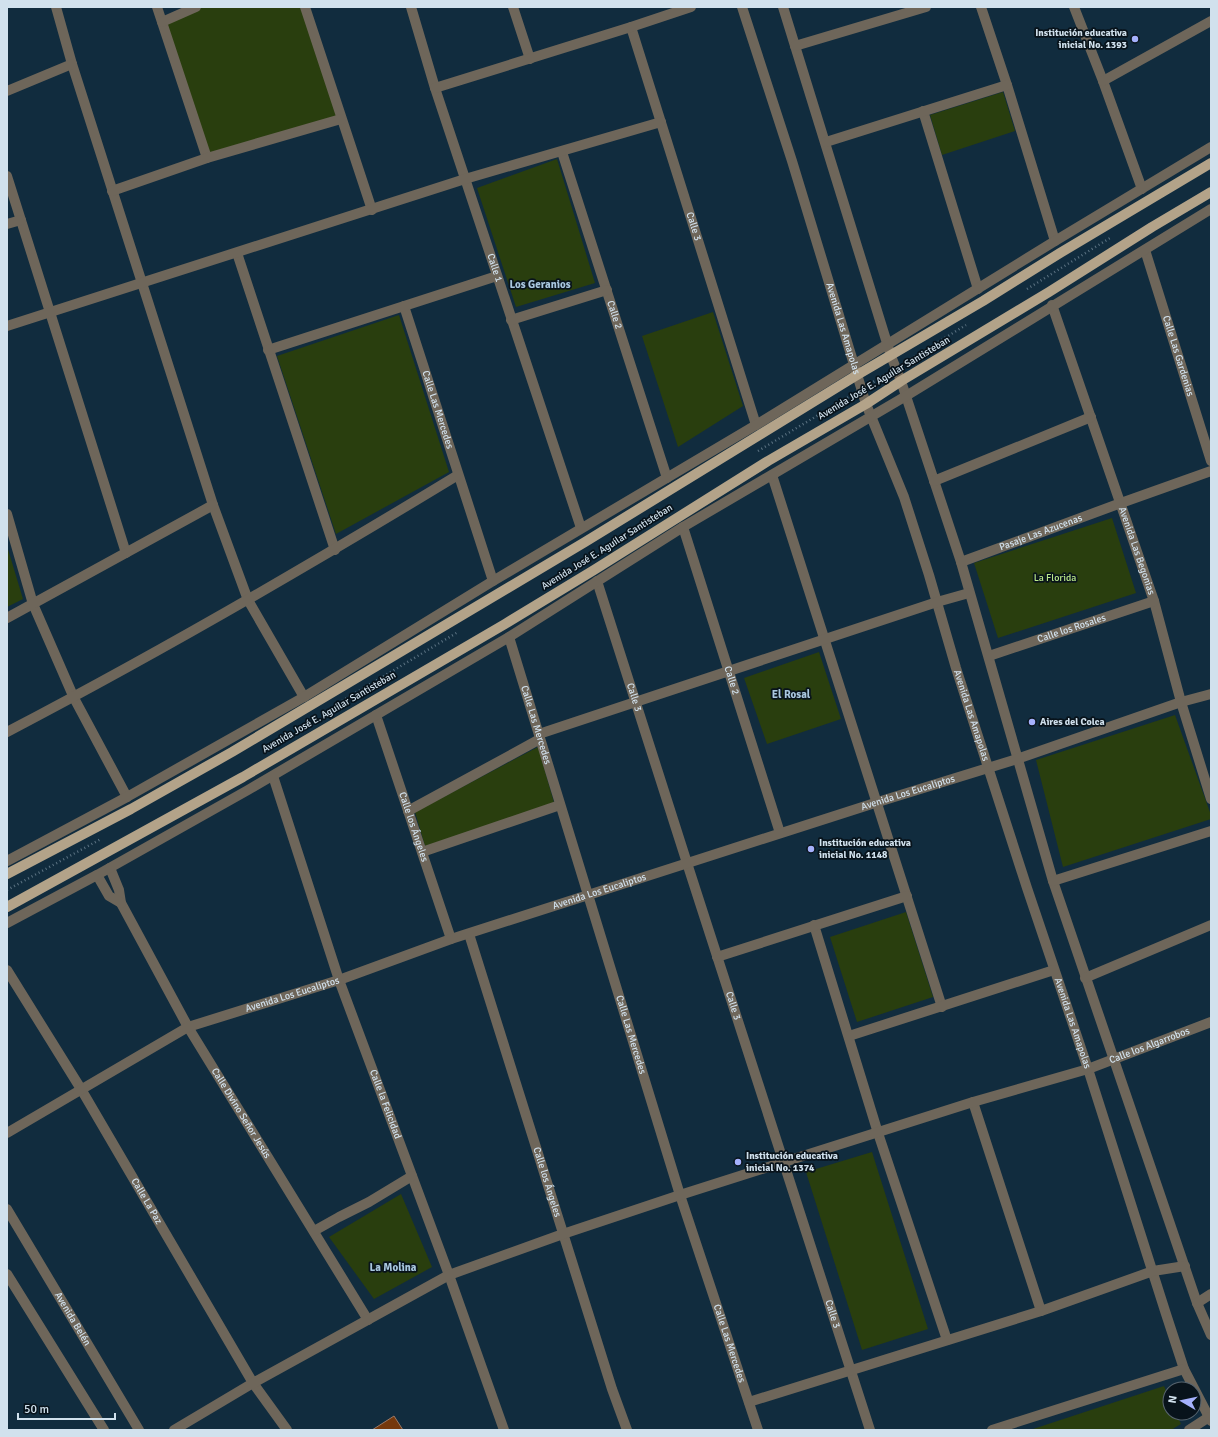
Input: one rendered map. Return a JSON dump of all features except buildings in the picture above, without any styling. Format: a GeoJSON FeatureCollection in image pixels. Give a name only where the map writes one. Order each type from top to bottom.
{"type":"FeatureCollection","features":[{"type":"Feature","properties":{"kind":"main road","name":"Avenida José E. Aguilar Santisteban"},"geometry":{"type":"LineString","coordinates":[[7,874],[131,809],[232,752],[618,522],[857,375],[983,302],[1060,253],[1211,163]]}},
{"type":"Feature","properties":{"kind":"main road","name":"Avenida José E. Aguilar Santisteban"},"geometry":{"type":"LineString","coordinates":[[7,907],[243,777],[505,624],[768,461],[866,404],[1211,192]]}},
{"type":"Feature","properties":{"kind":"street"},"geometry":{"type":"LineString","coordinates":[[56,7],[72,64],[112,191],[143,283],[213,505],[248,600],[304,697]]}},
{"type":"Feature","properties":{"kind":"street"},"geometry":{"type":"LineString","coordinates":[[157,7],[207,158]]}},
{"type":"Feature","properties":{"kind":"street"},"geometry":{"type":"LineString","coordinates":[[162,22],[196,7]]}},
{"type":"Feature","properties":{"kind":"street"},"geometry":{"type":"LineString","coordinates":[[305,7],[372,210]]}},
{"type":"Feature","properties":{"kind":"street","name":"Calle 1"},"geometry":{"type":"LineString","coordinates":[[411,7],[435,88],[580,528]]}},
{"type":"Feature","properties":{"kind":"street"},"geometry":{"type":"LineString","coordinates":[[513,7],[530,58]]}},
{"type":"Feature","properties":{"kind":"street"},"geometry":{"type":"LineString","coordinates":[[435,88],[691,7]]}},
{"type":"Feature","properties":{"kind":"street","name":"Avenida Las Amapolas"},"geometry":{"type":"LineString","coordinates":[[742,7],[792,161],[861,390],[904,497],[956,668],[1054,970],[1088,1069],[1184,1369],[1210,1419]]}},
{"type":"Feature","properties":{"kind":"street"},"geometry":{"type":"LineString","coordinates":[[783,7],[891,356],[902,381],[961,562],[1053,881],[1197,1303],[1211,1335]]}},
{"type":"Feature","properties":{"kind":"street"},"geometry":{"type":"LineString","coordinates":[[795,46],[926,7]]}},
{"type":"Feature","properties":{"kind":"street"},"geometry":{"type":"LineString","coordinates":[[981,7],[1007,85],[1055,241]]}},
{"type":"Feature","properties":{"kind":"street"},"geometry":{"type":"LineString","coordinates":[[1074,7],[1103,81],[1142,189]]}},
{"type":"Feature","properties":{"kind":"street"},"geometry":{"type":"LineString","coordinates":[[1103,81],[1211,21]]}},
{"type":"Feature","properties":{"kind":"street","name":"Calle 3"},"geometry":{"type":"LineString","coordinates":[[631,27],[756,425]]}},
{"type":"Feature","properties":{"kind":"street"},"geometry":{"type":"LineString","coordinates":[[7,91],[72,64]]}},
{"type":"Feature","properties":{"kind":"street"},"geometry":{"type":"LineString","coordinates":[[826,142],[1007,85]]}},
{"type":"Feature","properties":{"kind":"street"},"geometry":{"type":"LineString","coordinates":[[923,111],[978,289]]}},
{"type":"Feature","properties":{"kind":"street"},"geometry":{"type":"LineString","coordinates":[[112,191],[207,158],[341,119]]}},
{"type":"Feature","properties":{"kind":"street"},"geometry":{"type":"LineString","coordinates":[[7,326],[465,179],[562,152],[660,122]]}},
{"type":"Feature","properties":{"kind":"street"},"geometry":{"type":"LineString","coordinates":[[7,861],[128,797],[304,697],[580,528],[756,425],[853,364],[1211,147]]}},
{"type":"Feature","properties":{"kind":"street","name":"Calle 2"},"geometry":{"type":"LineString","coordinates":[[562,152],[667,478]]}},
{"type":"Feature","properties":{"kind":"street"},"geometry":{"type":"LineString","coordinates":[[7,176],[126,553]]}},
{"type":"Feature","properties":{"kind":"street"},"geometry":{"type":"LineString","coordinates":[[7,923],[110,868],[273,776],[509,637],[683,527],[906,396],[1211,209]]}},
{"type":"Feature","properties":{"kind":"street"},"geometry":{"type":"LineString","coordinates":[[7,224],[21,220]]}},
{"type":"Feature","properties":{"kind":"street","name":"Calle Las Gardenias"},"geometry":{"type":"LineString","coordinates":[[1145,250],[1211,462]]}},
{"type":"Feature","properties":{"kind":"street"},"geometry":{"type":"LineString","coordinates":[[237,253],[335,550]]}},
{"type":"Feature","properties":{"kind":"street"},"geometry":{"type":"LineString","coordinates":[[268,350],[497,276]]}},
{"type":"Feature","properties":{"kind":"street"},"geometry":{"type":"LineString","coordinates":[[512,320],[607,290]]}},
{"type":"Feature","properties":{"kind":"street","name":"Calle Las Mercedes"},"geometry":{"type":"LineString","coordinates":[[404,306],[493,581]]}},
{"type":"Feature","properties":{"kind":"street","name":"Avenida Las Begonias"},"geometry":{"type":"LineString","coordinates":[[1052,306],[1154,601],[1181,702],[1211,799]]}},
{"type":"Feature","properties":{"kind":"street"},"geometry":{"type":"LineString","coordinates":[[934,481],[1091,417]]}},
{"type":"Feature","properties":{"kind":"street","name":"Pasaje Las Azucenas"},"geometry":{"type":"LineString","coordinates":[[961,562],[1211,471]]}},
{"type":"Feature","properties":{"kind":"street"},"geometry":{"type":"LineString","coordinates":[[7,732],[74,698],[248,600],[335,550],[458,475]]}},
{"type":"Feature","properties":{"kind":"street"},"geometry":{"type":"LineString","coordinates":[[772,475],[878,802],[942,1006]]}},
{"type":"Feature","properties":{"kind":"street"},"geometry":{"type":"LineString","coordinates":[[7,618],[213,505]]}},
{"type":"Feature","properties":{"kind":"street"},"geometry":{"type":"LineString","coordinates":[[7,514],[33,604],[74,698],[128,797]]}},
{"type":"Feature","properties":{"kind":"street","name":"Calle 2"},"geometry":{"type":"LineString","coordinates":[[683,527],[780,833]]}},
{"type":"Feature","properties":{"kind":"street","name":"Calle 3"},"geometry":{"type":"LineString","coordinates":[[597,581],[870,1430]]}},
{"type":"Feature","properties":{"kind":"street"},"geometry":{"type":"LineString","coordinates":[[408,811],[540,737],[636,702],[937,602],[969,593]]}},
{"type":"Feature","properties":{"kind":"street","name":"Calle los Rosales"},"geometry":{"type":"LineString","coordinates":[[989,656],[1154,601]]}},
{"type":"Feature","properties":{"kind":"street","name":"Calle Las Mercedes"},"geometry":{"type":"LineString","coordinates":[[509,637],[680,1195],[758,1430]]}},
{"type":"Feature","properties":{"kind":"street","name":"Avenida Los Eucaliptos"},"geometry":{"type":"LineString","coordinates":[[7,1133],[188,1027],[339,980],[451,939],[780,833],[1017,759],[1181,702],[1211,694]]}},
{"type":"Feature","properties":{"kind":"street","name":"Calle los Ángeles"},"geometry":{"type":"LineString","coordinates":[[376,715],[451,939]]}},
{"type":"Feature","properties":{"kind":"street","name":"Calle la Felicidad"},"geometry":{"type":"LineString","coordinates":[[273,776],[339,980],[449,1275],[504,1430]]}},
{"type":"Feature","properties":{"kind":"street"},"geometry":{"type":"LineString","coordinates":[[422,852],[560,805]]}},
{"type":"Feature","properties":{"kind":"street"},"geometry":{"type":"LineString","coordinates":[[1053,881],[1211,831]]}},
{"type":"Feature","properties":{"kind":"street","name":"Calle Divino Señor Jesús"},"geometry":{"type":"LineString","coordinates":[[110,868],[119,890],[121,903],[188,1027],[368,1320]]}},
{"type":"Feature","properties":{"kind":"street","name":"Calle Divino Señor Jesús"},"geometry":{"type":"LineString","coordinates":[[97,875],[109,896],[121,903]]}},
{"type":"Feature","properties":{"kind":"street"},"geometry":{"type":"LineString","coordinates":[[717,956],[907,896]]}},
{"type":"Feature","properties":{"kind":"street"},"geometry":{"type":"LineString","coordinates":[[814,925],[878,1132],[947,1340]]}},
{"type":"Feature","properties":{"kind":"street"},"geometry":{"type":"LineString","coordinates":[[1085,978],[1211,925]]}},
{"type":"Feature","properties":{"kind":"street","name":"Calle los Ángeles"},"geometry":{"type":"LineString","coordinates":[[468,934],[612,1389],[627,1430]]}},
{"type":"Feature","properties":{"kind":"street","name":"Calle La Paz"},"geometry":{"type":"LineString","coordinates":[[7,970],[81,1089],[254,1383],[287,1430]]}},
{"type":"Feature","properties":{"kind":"street"},"geometry":{"type":"LineString","coordinates":[[849,1036],[1054,970]]}},
{"type":"Feature","properties":{"kind":"street","name":"Calle los Algarrobos"},"geometry":{"type":"LineString","coordinates":[[174,1430],[254,1383],[449,1275],[563,1234],[680,1195],[973,1102],[1088,1069],[1115,1060],[1211,1022]]}},
{"type":"Feature","properties":{"kind":"street"},"geometry":{"type":"LineString","coordinates":[[973,1102],[1041,1311]]}},
{"type":"Feature","properties":{"kind":"street"},"geometry":{"type":"LineString","coordinates":[[314,1231],[369,1202],[412,1176]]}},
{"type":"Feature","properties":{"kind":"street","name":"Avenida Belén"},"geometry":{"type":"LineString","coordinates":[[7,1209],[138,1430]]}},
{"type":"Feature","properties":{"kind":"street"},"geometry":{"type":"LineString","coordinates":[[749,1402],[1041,1311],[1152,1271],[1185,1266]]}},
{"type":"Feature","properties":{"kind":"street"},"geometry":{"type":"LineString","coordinates":[[7,1274],[104,1430]]}},
{"type":"Feature","properties":{"kind":"street"},"geometry":{"type":"LineString","coordinates":[[1197,1303],[1211,1294]]}},
{"type":"Feature","properties":{"kind":"street"},"geometry":{"type":"LineString","coordinates":[[992,1430],[1184,1369]]}},
{"type":"Feature","properties":{"kind":"street"},"geometry":{"type":"LineString","coordinates":[[1189,1430],[1210,1419]]}},
{"type":"Feature","properties":{"kind":"path"},"geometry":{"type":"LineString","coordinates":[[1025,290],[1113,236]]}},
{"type":"Feature","properties":{"kind":"path"},"geometry":{"type":"LineString","coordinates":[[861,390],[971,323]]}},
{"type":"Feature","properties":{"kind":"green space"},"geometry":{"type":"Polygon","coordinates":[[[196,7],[305,7],[341,119],[207,158],[162,22],[196,7]]]}},
{"type":"Feature","properties":{"kind":"green space"},"geometry":{"type":"Polygon","coordinates":[[[1003,92],[1015,131],[942,155],[930,115],[1003,92]]]}},
{"type":"Feature","properties":{"kind":"green space"},"geometry":{"type":"Polygon","coordinates":[[[557,159],[595,283],[516,307],[477,188],[557,159]]]}},
{"type":"Feature","properties":{"kind":"green space"},"geometry":{"type":"Polygon","coordinates":[[[713,312],[743,406],[678,447],[642,336],[713,312]]]}},
{"type":"Feature","properties":{"kind":"green space"},"geometry":{"type":"Polygon","coordinates":[[[399,315],[449,472],[336,534],[277,356],[399,315]]]}},
{"type":"Feature","properties":{"kind":"green space","name":"La Florida"},"geometry":{"type":"Polygon","coordinates":[[[1112,518],[1136,593],[998,638],[974,563],[1112,518]]]}},
{"type":"Feature","properties":{"kind":"green space"},"geometry":{"type":"Polygon","coordinates":[[[7,546],[23,599],[7,607],[7,546]]]}},
{"type":"Feature","properties":{"kind":"green space"},"geometry":{"type":"Polygon","coordinates":[[[819,652],[841,719],[767,744],[744,678],[819,652]]]}},
{"type":"Feature","properties":{"kind":"green space"},"geometry":{"type":"Polygon","coordinates":[[[1175,715],[1211,815],[1211,819],[1063,867],[1036,760],[1175,715]]]}},
{"type":"Feature","properties":{"kind":"green space"},"geometry":{"type":"Polygon","coordinates":[[[538,747],[555,806],[425,846],[415,812],[538,747]]]}},
{"type":"Feature","properties":{"kind":"green space"},"geometry":{"type":"Polygon","coordinates":[[[906,912],[933,997],[857,1022],[830,937],[906,912]]]}},
{"type":"Feature","properties":{"kind":"green space"},"geometry":{"type":"Polygon","coordinates":[[[872,1152],[928,1329],[862,1350],[806,1172],[872,1152]]]}},
{"type":"Feature","properties":{"kind":"green space"},"geometry":{"type":"Polygon","coordinates":[[[401,1194],[432,1267],[374,1299],[329,1237],[401,1194]]]}},
{"type":"Feature","properties":{"kind":"green space"},"geometry":{"type":"Polygon","coordinates":[[[1162,1387],[1162,1421],[1180,1421],[1181,1424],[1171,1430],[1030,1430],[1162,1387]]]}},
{"type":"Feature","properties":{"kind":"place","name":"Institución educativa inicial No. 1393"},"geometry":{"type":"Point","coordinates":[1135,39]}},
{"type":"Feature","properties":{"kind":"place","name":"Aires del Colca"},"geometry":{"type":"Point","coordinates":[1032,722]}},
{"type":"Feature","properties":{"kind":"place","name":"Institución educativa inicial No. 1148"},"geometry":{"type":"Point","coordinates":[811,849]}},
{"type":"Feature","properties":{"kind":"place","name":"Institución educativa inicial No. 1374"},"geometry":{"type":"Point","coordinates":[738,1162]}},
{"type":"Feature","properties":{"kind":"district","name":"Los Geranios"},"geometry":{"type":"Point","coordinates":[540,284]}},
{"type":"Feature","properties":{"kind":"district","name":"El Rosal"},"geometry":{"type":"Point","coordinates":[791,694]}},
{"type":"Feature","properties":{"kind":"district","name":"La Molina"},"geometry":{"type":"Point","coordinates":[393,1267]}}]}
